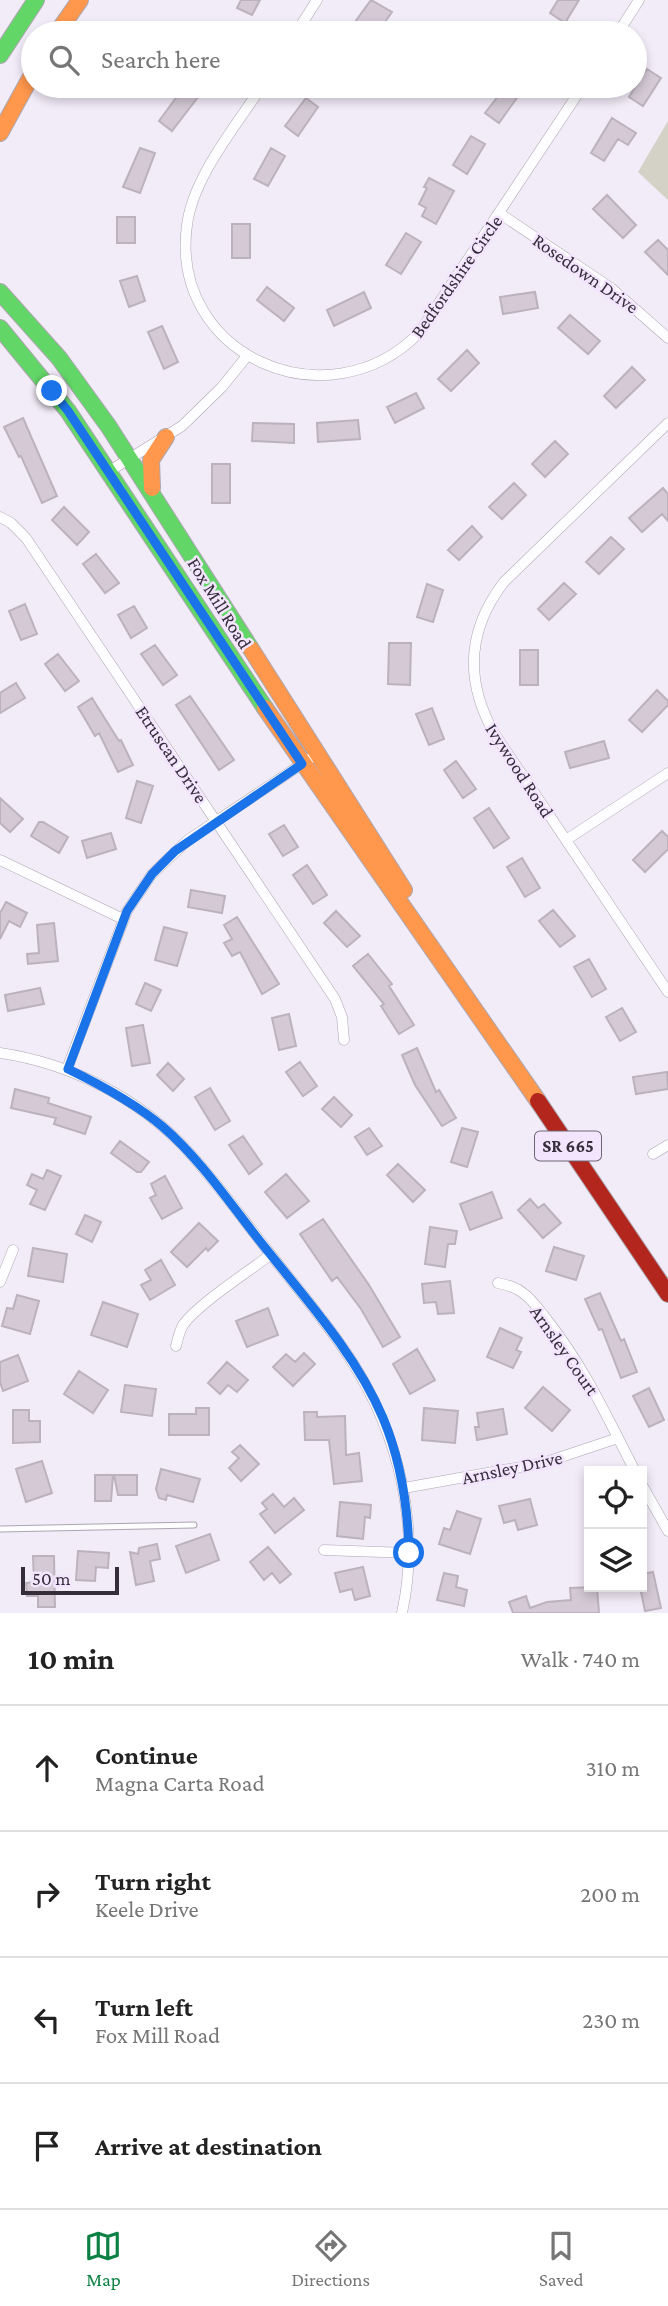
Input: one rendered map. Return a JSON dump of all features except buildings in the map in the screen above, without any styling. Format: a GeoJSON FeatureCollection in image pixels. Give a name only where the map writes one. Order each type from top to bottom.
{"type":"FeatureCollection","features":[{"type":"Feature","properties":{"kind":"main road"},"geometry":{"type":"LineString","coordinates":[[22,21],[36,0]]}},
{"type":"Feature","properties":{"kind":"main road"},"geometry":{"type":"LineString","coordinates":[[65,21],[80,0]]}},
{"type":"Feature","properties":{"kind":"main road"},"geometry":{"type":"LineString","coordinates":[[0,55],[21,23]]}},
{"type":"Feature","properties":{"kind":"main road"},"geometry":{"type":"LineString","coordinates":[[0,133],[21,95]]}},
{"type":"Feature","properties":{"kind":"main road","name":"Fox Mill Road"},"geometry":{"type":"LineString","coordinates":[[0,292],[79,383],[130,459],[438,943],[468,998]]}},
{"type":"Feature","properties":{"kind":"main road","name":"Fox Mill Road"},"geometry":{"type":"LineString","coordinates":[[0,328],[68,411],[302,764],[348,825],[468,998],[668,1294]]}},
{"type":"Feature","properties":{"kind":"main road"},"geometry":{"type":"LineString","coordinates":[[153,498],[149,464],[152,455],[166,437]]}},
{"type":"Feature","properties":{"kind":"street"},"geometry":{"type":"LineString","coordinates":[[304,21],[317,0]]}},
{"type":"Feature","properties":{"kind":"street"},"geometry":{"type":"LineString","coordinates":[[626,21],[639,0]]}},
{"type":"Feature","properties":{"kind":"street","name":"Bedfordshire Circle"},"geometry":{"type":"LineString","coordinates":[[254,98],[202,177],[192,201],[186,237],[189,273],[196,295],[214,325],[247,356],[284,372],[312,375],[354,371],[383,361],[419,333],[575,98]]}},
{"type":"Feature","properties":{"kind":"street","name":"Rosedown Drive"},"geometry":{"type":"LineString","coordinates":[[499,213],[611,288],[668,338]]}},
{"type":"Feature","properties":{"kind":"street"},"geometry":{"type":"LineString","coordinates":[[108,472],[166,437],[203,408],[247,356]]}},
{"type":"Feature","properties":{"kind":"street","name":"Ivywood Road"},"geometry":{"type":"LineString","coordinates":[[668,423],[504,582],[486,607],[477,635],[474,673],[478,696],[488,722],[668,992]]}},
{"type":"Feature","properties":{"kind":"street","name":"Etruscan Drive"},"geometry":{"type":"LineString","coordinates":[[0,517],[11,523],[26,538],[335,999],[342,1017],[344,1040]]}},
{"type":"Feature","properties":{"kind":"street"},"geometry":{"type":"LineString","coordinates":[[68,1069],[124,919],[142,887],[164,862],[188,841],[317,754]]}},
{"type":"Feature","properties":{"kind":"street"},"geometry":{"type":"LineString","coordinates":[[566,840],[668,772]]}},
{"type":"Feature","properties":{"kind":"street"},"geometry":{"type":"LineString","coordinates":[[0,860],[124,919]]}},
{"type":"Feature","properties":{"kind":"street"},"geometry":{"type":"LineString","coordinates":[[0,1053],[68,1069],[144,1111],[165,1129],[202,1168],[344,1349],[371,1393],[393,1446],[404,1488],[409,1553],[402,1613]]}},
{"type":"Feature","properties":{"kind":"street"},"geometry":{"type":"LineString","coordinates":[[653,1154],[668,1145]]}},
{"type":"Feature","properties":{"kind":"street"},"geometry":{"type":"LineString","coordinates":[[0,1283],[13,1250]]}},
{"type":"Feature","properties":{"kind":"street"},"geometry":{"type":"LineString","coordinates":[[176,1346],[178,1334],[197,1311],[270,1255]]}},
{"type":"Feature","properties":{"kind":"street","name":"Arnsley Court"},"geometry":{"type":"LineString","coordinates":[[498,1283],[520,1290],[529,1297],[560,1336],[602,1403],[632,1466]]}},
{"type":"Feature","properties":{"kind":"street","name":"Arnsley Drive"},"geometry":{"type":"LineString","coordinates":[[404,1488],[543,1463],[618,1438]]}},
{"type":"Feature","properties":{"kind":"street"},"geometry":{"type":"LineString","coordinates":[[647,1494],[668,1531]]}},
{"type":"Feature","properties":{"kind":"street"},"geometry":{"type":"LineString","coordinates":[[324,1549],[409,1553]]}},
{"type":"Feature","properties":{"kind":"lane"},"geometry":{"type":"LineString","coordinates":[[0,1529],[194,1525]]}},
{"type":"Feature","properties":{"kind":"shaded area"},"geometry":{"type":"Polygon","coordinates":[[[668,121],[668,200],[638,172],[668,121]]]}},
{"type":"Feature","properties":{"kind":"traffic: fast"},"geometry":{"type":"LineString","coordinates":[[22,21],[36,0]]}},
{"type":"Feature","properties":{"kind":"traffic: fast"},"geometry":{"type":"LineString","coordinates":[[0,55],[21,23]]}},
{"type":"Feature","properties":{"kind":"traffic: fast"},"geometry":{"type":"LineString","coordinates":[[0,292],[59,358],[109,427],[251,649]]}},
{"type":"Feature","properties":{"kind":"traffic: fast"},"geometry":{"type":"LineString","coordinates":[[0,328],[68,411],[265,708]]}},
{"type":"Feature","properties":{"kind":"traffic: slow"},"geometry":{"type":"LineString","coordinates":[[65,21],[80,0]]}},
{"type":"Feature","properties":{"kind":"traffic: slow"},"geometry":{"type":"LineString","coordinates":[[0,133],[21,95]]}},
{"type":"Feature","properties":{"kind":"traffic: slow"},"geometry":{"type":"LineString","coordinates":[[152,488],[151,460],[166,437]]}},
{"type":"Feature","properties":{"kind":"traffic: slow"},"geometry":{"type":"LineString","coordinates":[[251,649],[404,890]]}},
{"type":"Feature","properties":{"kind":"traffic: slow"},"geometry":{"type":"LineString","coordinates":[[265,708],[538,1101]]}},
{"type":"Feature","properties":{"kind":"traffic: jam"},"geometry":{"type":"LineString","coordinates":[[538,1101],[668,1294]]}},
{"type":"Feature","properties":{"kind":"route"},"geometry":{"type":"LineString","coordinates":[[52,391],[68,411],[302,764],[188,841],[152,874],[142,887],[127,911],[68,1069],[144,1111],[184,1147],[344,1349],[371,1393],[393,1446],[404,1488],[409,1553]]}}]}
